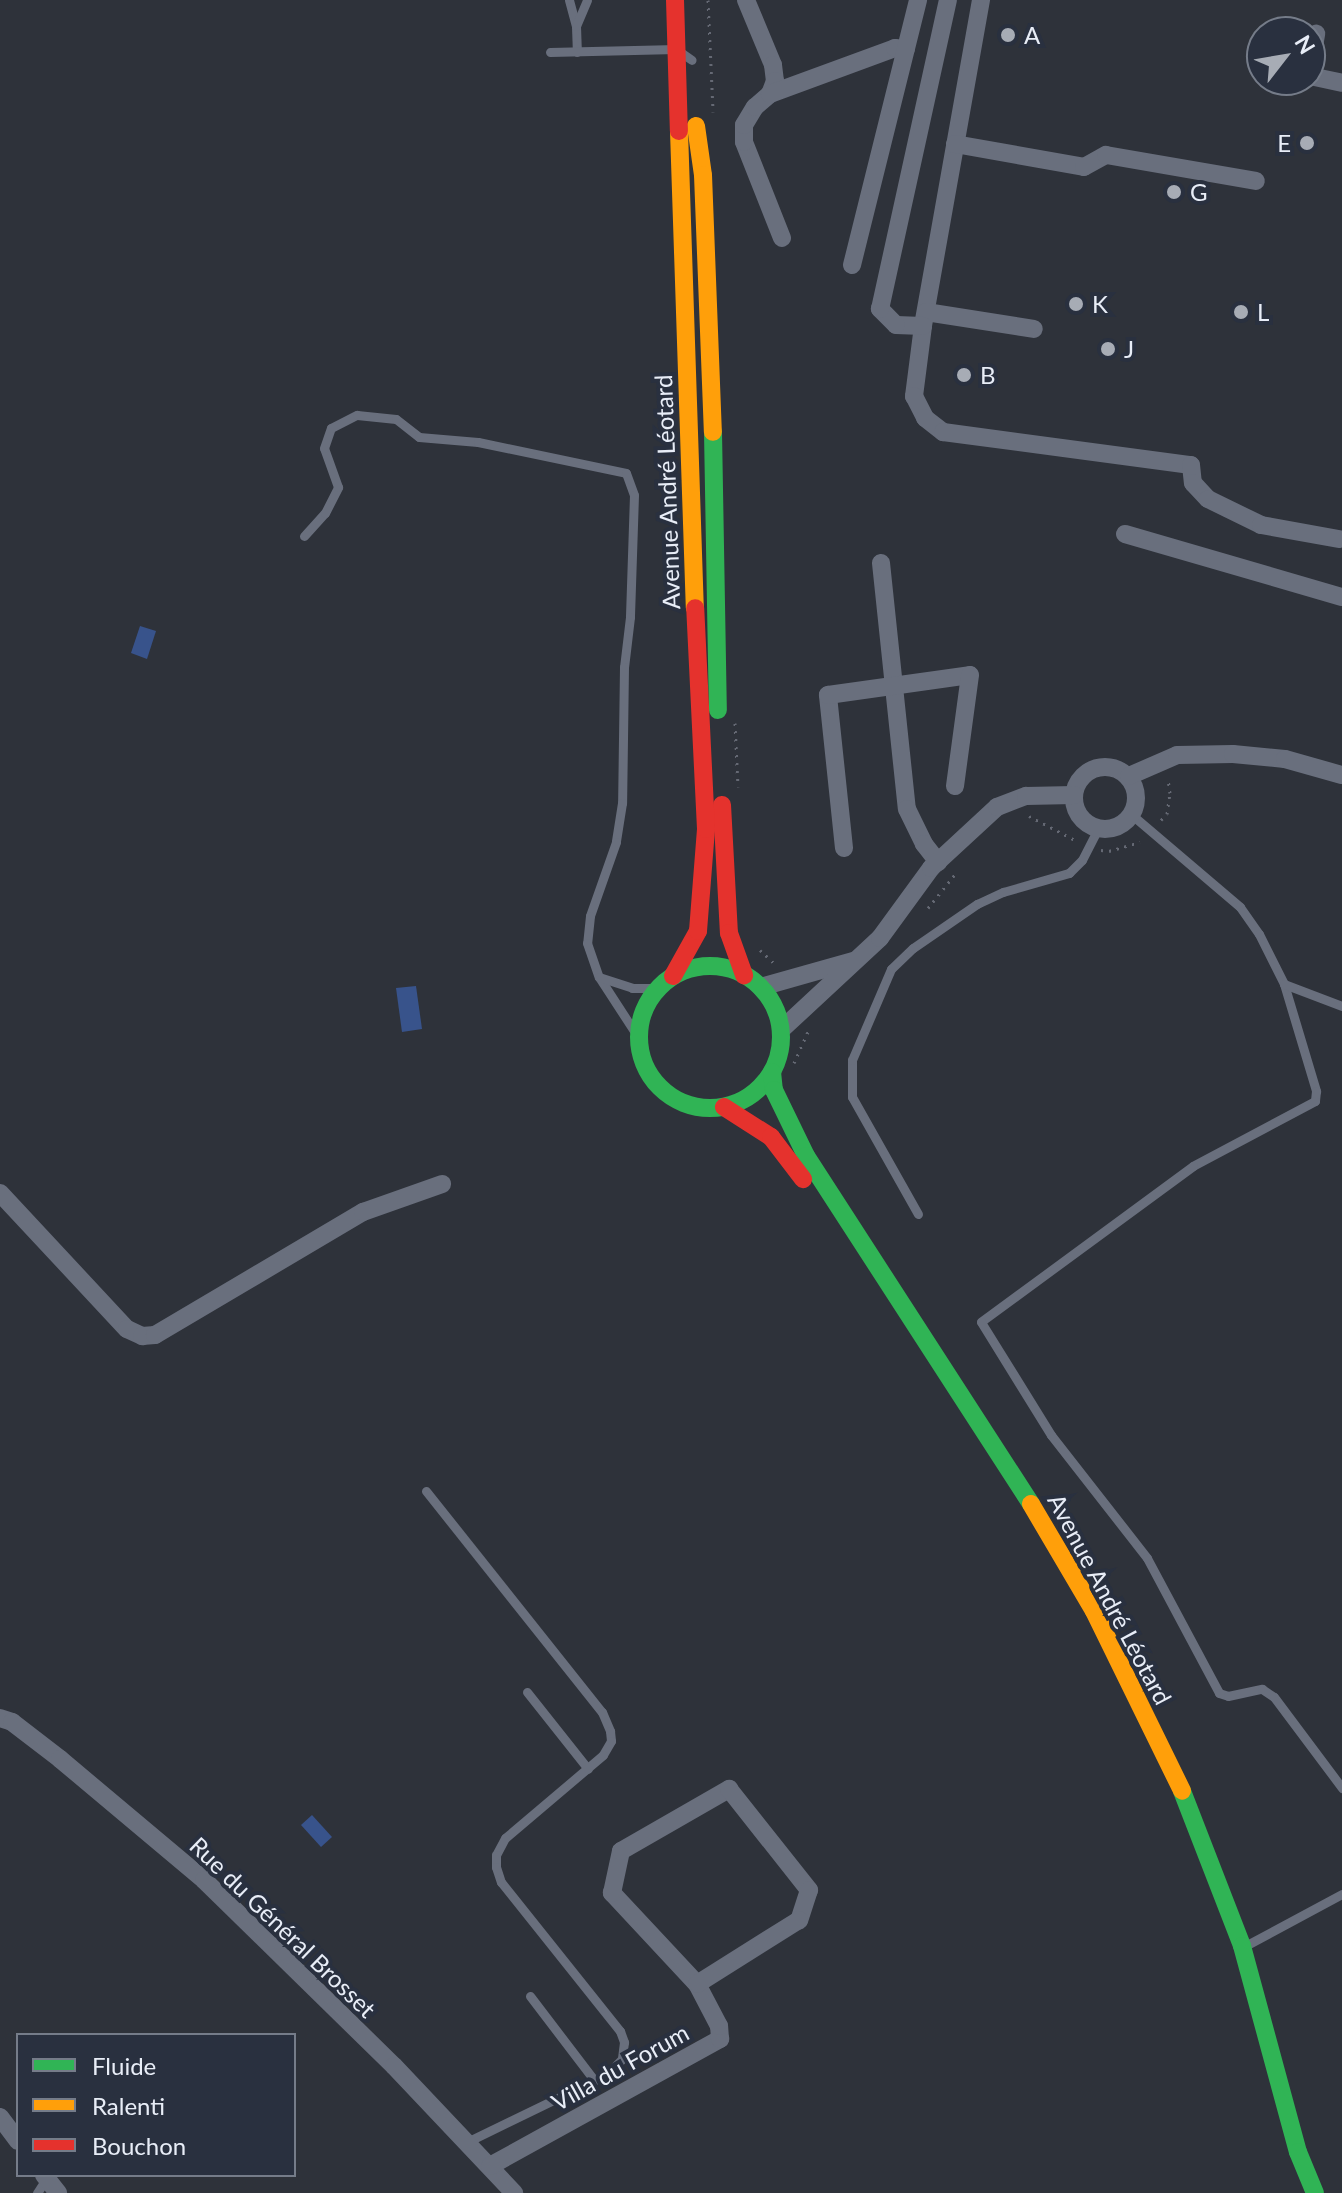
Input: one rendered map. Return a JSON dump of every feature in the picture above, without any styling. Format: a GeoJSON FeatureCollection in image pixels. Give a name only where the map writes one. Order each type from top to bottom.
{"type":"FeatureCollection","features":[{"type":"Feature","properties":{"kind":"main road","name":"Avenue André Léotard"},"geometry":{"type":"LineString","coordinates":[[673,976],[698,931],[706,829],[695,621],[675,0]]}},
{"type":"Feature","properties":{"kind":"main road","name":"Avenue André Léotard"},"geometry":{"type":"LineString","coordinates":[[691,0],[697,155],[703,175],[712,372],[715,651],[725,899],[729,933],[744,975]]}},
{"type":"Feature","properties":{"kind":"main road"},"geometry":{"type":"LineString","coordinates":[[708,966],[744,975],[761,987],[771,1000],[781,1030],[779,1052],[772,1072],[752,1095],[724,1107],[693,1106],[664,1092],[645,1067],[638,1037],[643,1010],[658,988],[673,976],[708,966]]}},
{"type":"Feature","properties":{"kind":"main road","name":"Avenue André Léotard"},"geometry":{"type":"LineString","coordinates":[[772,1072],[774,1090],[806,1156],[998,1448],[1094,1611],[1200,1832],[1242,1946],[1298,2152],[1315,2193]]}},
{"type":"Feature","properties":{"kind":"main road","name":"Avenue André Léotard"},"geometry":{"type":"LineString","coordinates":[[724,1107],[771,1137],[794,1165],[985,1457],[1083,1620],[1147,1747],[1189,1842],[1229,1955],[1296,2193]]}},
{"type":"Feature","properties":{"kind":"street"},"geometry":{"type":"LineString","coordinates":[[746,0],[773,65],[775,81],[770,94]]}},
{"type":"Feature","properties":{"kind":"street"},"geometry":{"type":"LineString","coordinates":[[852,265],[918,0]]}},
{"type":"Feature","properties":{"kind":"street"},"geometry":{"type":"LineString","coordinates":[[948,0],[880,309],[896,325],[924,319],[1034,329]]}},
{"type":"Feature","properties":{"kind":"street"},"geometry":{"type":"LineString","coordinates":[[981,0],[924,319],[914,396],[925,418],[943,432],[1191,465],[1193,483],[1208,499],[1261,525],[1339,539]]}},
{"type":"Feature","properties":{"kind":"street"},"geometry":{"type":"LineString","coordinates":[[782,238],[744,142],[744,125],[755,107],[770,94],[895,48],[906,49]]}},
{"type":"Feature","properties":{"kind":"street"},"geometry":{"type":"LineString","coordinates":[[955,144],[1084,167],[1106,155],[1256,181]]}},
{"type":"Feature","properties":{"kind":"street"},"geometry":{"type":"LineString","coordinates":[[1125,534],[1342,597]]}},
{"type":"Feature","properties":{"kind":"street"},"geometry":{"type":"LineString","coordinates":[[881,563],[907,809],[924,844],[938,862]]}},
{"type":"Feature","properties":{"kind":"street"},"geometry":{"type":"LineString","coordinates":[[844,848],[828,695],[970,675],[955,786]]}},
{"type":"Feature","properties":{"kind":"street"},"geometry":{"type":"LineString","coordinates":[[1129,776],[1177,755],[1219,754],[1285,759],[1342,775]]}},
{"type":"Feature","properties":{"kind":"street"},"geometry":{"type":"LineString","coordinates":[[1111,767],[1129,776],[1137,794],[1132,815],[1115,828],[1098,828],[1084,821],[1074,795],[1078,782],[1092,769],[1111,767]]}},
{"type":"Feature","properties":{"kind":"street"},"geometry":{"type":"LineString","coordinates":[[781,1030],[793,1015],[860,959],[880,938],[938,862],[997,807],[1026,796],[1074,795]]}},
{"type":"Feature","properties":{"kind":"street"},"geometry":{"type":"LineString","coordinates":[[761,987],[814,975],[860,959]]}},
{"type":"Feature","properties":{"kind":"street"},"geometry":{"type":"LineString","coordinates":[[0,1193],[127,1329],[142,1336],[155,1335],[363,1212],[442,1184]]}},
{"type":"Feature","properties":{"kind":"street","name":"Rue du Général Brosset"},"geometry":{"type":"LineString","coordinates":[[0,1718],[12,1722],[60,1759],[204,1880],[467,2142],[514,2193]]}},
{"type":"Feature","properties":{"kind":"street","name":"Villa du Forum"},"geometry":{"type":"LineString","coordinates":[[490,2166],[720,2039],[719,2026],[697,1984],[612,1893],[621,1851],[729,1789],[809,1890],[799,1920],[697,1984]]}},
{"type":"Feature","properties":{"kind":"street"},"geometry":{"type":"LineString","coordinates":[[0,2117],[16,2138]]}},
{"type":"Feature","properties":{"kind":"lane"},"geometry":{"type":"LineString","coordinates":[[569,0],[576,26],[577,52]]}},
{"type":"Feature","properties":{"kind":"lane"},"geometry":{"type":"LineString","coordinates":[[576,26],[587,0]]}},
{"type":"Feature","properties":{"kind":"lane"},"geometry":{"type":"LineString","coordinates":[[550,52],[676,49],[692,60]]}},
{"type":"Feature","properties":{"kind":"lane"},"geometry":{"type":"LineString","coordinates":[[304,536],[325,513],[338,487],[324,448],[331,428],[357,415],[396,419],[419,437],[478,442],[626,473],[634,495],[630,617],[624,667],[622,803],[616,842],[590,916],[587,943],[599,977],[638,1037]]}},
{"type":"Feature","properties":{"kind":"lane"},"geometry":{"type":"LineString","coordinates":[[1132,815],[1240,907],[1259,934],[1284,984],[1316,1091],[1315,1101],[1193,1166],[981,1322],[1051,1435],[1147,1558],[1219,1693],[1228,1696],[1262,1689],[1274,1697],[1342,1788]]}},
{"type":"Feature","properties":{"kind":"lane"},"geometry":{"type":"LineString","coordinates":[[918,1214],[854,1106],[849,1077],[861,1034],[891,969],[913,948],[977,904],[1003,892],[1069,873],[1082,860],[1098,828]]}},
{"type":"Feature","properties":{"kind":"lane"},"geometry":{"type":"LineString","coordinates":[[599,977],[632,988],[658,988]]}},
{"type":"Feature","properties":{"kind":"lane"},"geometry":{"type":"LineString","coordinates":[[1284,984],[1342,1006]]}},
{"type":"Feature","properties":{"kind":"lane"},"geometry":{"type":"LineString","coordinates":[[426,1491],[608,1721],[611,1741],[588,1769],[505,1838],[496,1855],[496,1867],[501,1882],[620,2031],[624,2042],[622,2059],[594,2080],[467,2142]]}},
{"type":"Feature","properties":{"kind":"lane"},"geometry":{"type":"LineString","coordinates":[[527,1692],[588,1769]]}},
{"type":"Feature","properties":{"kind":"lane"},"geometry":{"type":"LineString","coordinates":[[1242,1946],[1342,1894]]}},
{"type":"Feature","properties":{"kind":"lane"},"geometry":{"type":"LineString","coordinates":[[530,1996],[594,2080]]}},
{"type":"Feature","properties":{"kind":"path"},"geometry":{"type":"LineString","coordinates":[[1104,850],[1146,840],[1167,814],[1170,793]]}},
{"type":"Feature","properties":{"kind":"path"},"geometry":{"type":"LineString","coordinates":[[1022,816],[1033,816],[1074,839]]}},
{"type":"Feature","properties":{"kind":"path"},"geometry":{"type":"LineString","coordinates":[[918,919],[956,873]]}},
{"type":"Feature","properties":{"kind":"water"},"geometry":{"type":"Polygon","coordinates":[[[140,626],[156,631],[147,659],[131,653],[140,626]]]}},
{"type":"Feature","properties":{"kind":"water"},"geometry":{"type":"Polygon","coordinates":[[[416,986],[422,1029],[402,1032],[396,988],[416,986]]]}},
{"type":"Feature","properties":{"kind":"water"},"geometry":{"type":"Polygon","coordinates":[[[312,1815],[332,1837],[321,1847],[301,1825],[312,1815]]]}},
{"type":"Feature","properties":{"kind":"traffic: fast"},"geometry":{"type":"LineString","coordinates":[[713,432],[718,710]]}},
{"type":"Feature","properties":{"kind":"traffic: fast"},"geometry":{"type":"LineString","coordinates":[[710,966],[737,971],[760,987],[776,1010],[781,1037],[776,1064],[760,1087],[737,1103],[710,1108],[683,1103],[660,1087],[644,1064],[639,1037],[644,1010],[660,987],[683,971],[710,966]]}},
{"type":"Feature","properties":{"kind":"traffic: fast"},"geometry":{"type":"LineString","coordinates":[[772,1072],[774,1090],[806,1156],[1031,1504]]}},
{"type":"Feature","properties":{"kind":"traffic: fast"},"geometry":{"type":"LineString","coordinates":[[1182,1791],[1242,1946],[1298,2152],[1315,2193]]}},
{"type":"Feature","properties":{"kind":"traffic: slow"},"geometry":{"type":"LineString","coordinates":[[696,126],[703,175],[713,432]]}},
{"type":"Feature","properties":{"kind":"traffic: slow"},"geometry":{"type":"LineString","coordinates":[[679,131],[695,608]]}},
{"type":"Feature","properties":{"kind":"traffic: slow"},"geometry":{"type":"LineString","coordinates":[[1031,1504],[1094,1611],[1182,1791]]}},
{"type":"Feature","properties":{"kind":"traffic: jam"},"geometry":{"type":"LineString","coordinates":[[675,0],[679,131]]}},
{"type":"Feature","properties":{"kind":"traffic: jam"},"geometry":{"type":"LineString","coordinates":[[673,976],[698,931],[706,829],[695,608]]}},
{"type":"Feature","properties":{"kind":"traffic: jam"},"geometry":{"type":"LineString","coordinates":[[722,805],[729,933],[744,975]]}},
{"type":"Feature","properties":{"kind":"traffic: jam"},"geometry":{"type":"LineString","coordinates":[[724,1107],[771,1137],[803,1179]]}},
{"type":"Feature","properties":{"kind":"place","name":"A"},"geometry":{"type":"Point","coordinates":[1008,35]}},
{"type":"Feature","properties":{"kind":"place","name":"E"},"geometry":{"type":"Point","coordinates":[1307,143]}},
{"type":"Feature","properties":{"kind":"place","name":"G"},"geometry":{"type":"Point","coordinates":[1174,192]}},
{"type":"Feature","properties":{"kind":"place","name":"K"},"geometry":{"type":"Point","coordinates":[1076,304]}},
{"type":"Feature","properties":{"kind":"place","name":"L"},"geometry":{"type":"Point","coordinates":[1241,312]}},
{"type":"Feature","properties":{"kind":"place","name":"J"},"geometry":{"type":"Point","coordinates":[1108,349]}},
{"type":"Feature","properties":{"kind":"place","name":"B"},"geometry":{"type":"Point","coordinates":[964,375]}}]}
